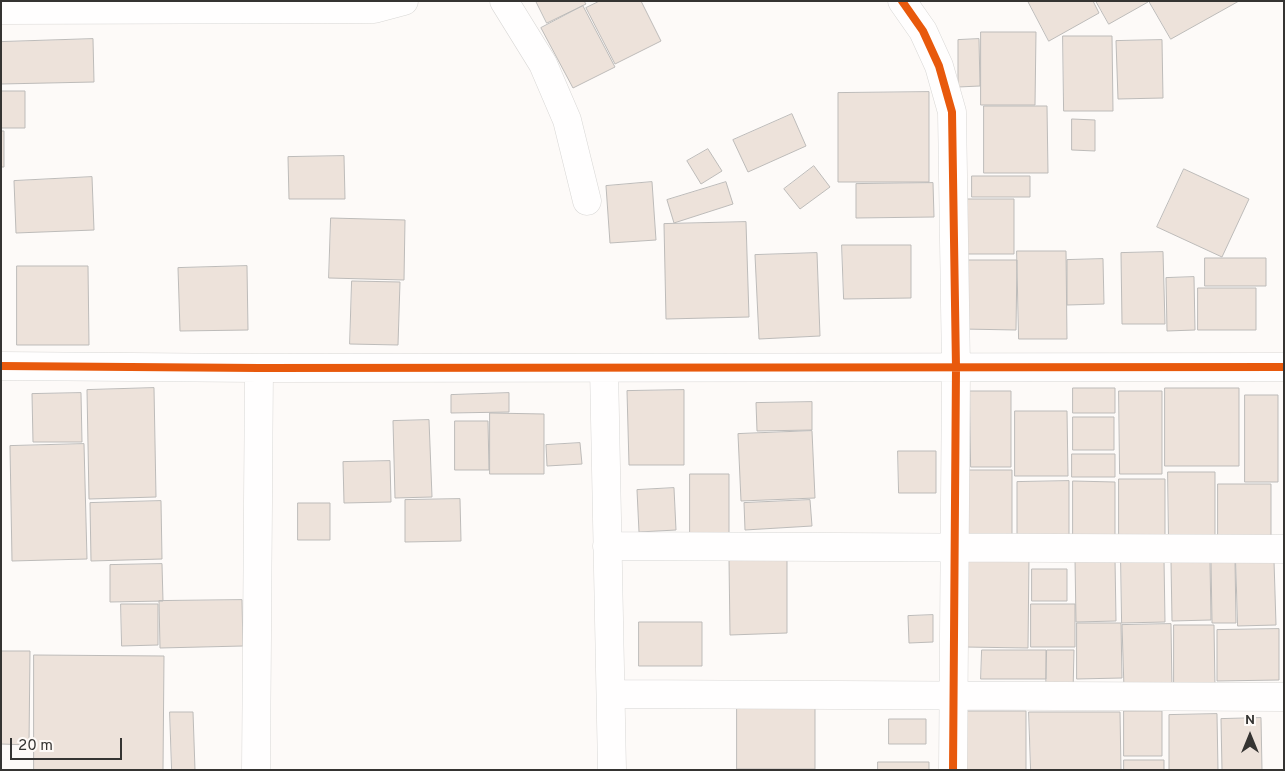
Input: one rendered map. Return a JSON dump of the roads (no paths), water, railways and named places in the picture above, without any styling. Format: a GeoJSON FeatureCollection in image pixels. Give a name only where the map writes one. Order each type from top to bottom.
{"type":"FeatureCollection","features":[{"type":"Feature","properties":{"kind":"street"},"geometry":{"type":"LineString","coordinates":[[1,10],[374,9],[404,1]]}},
{"type":"Feature","properties":{"kind":"street"},"geometry":{"type":"LineString","coordinates":[[504,1],[543,64],[567,120],[587,201]]}},
{"type":"Feature","properties":{"kind":"street"},"geometry":{"type":"LineString","coordinates":[[902,1],[923,31],[940,66],[952,112],[956,368],[952,770]]}},
{"type":"Feature","properties":{"kind":"street"},"geometry":{"type":"LineString","coordinates":[[1,366],[259,368],[1284,367]]}},
{"type":"Feature","properties":{"kind":"street"},"geometry":{"type":"LineString","coordinates":[[256,770],[259,368]]}},
{"type":"Feature","properties":{"kind":"street"},"geometry":{"type":"LineString","coordinates":[[604,368],[612,770]]}},
{"type":"Feature","properties":{"kind":"street"},"geometry":{"type":"LineString","coordinates":[[608,546],[1284,549]]}},
{"type":"Feature","properties":{"kind":"street"},"geometry":{"type":"LineString","coordinates":[[610,694],[1284,697]]}}]}
